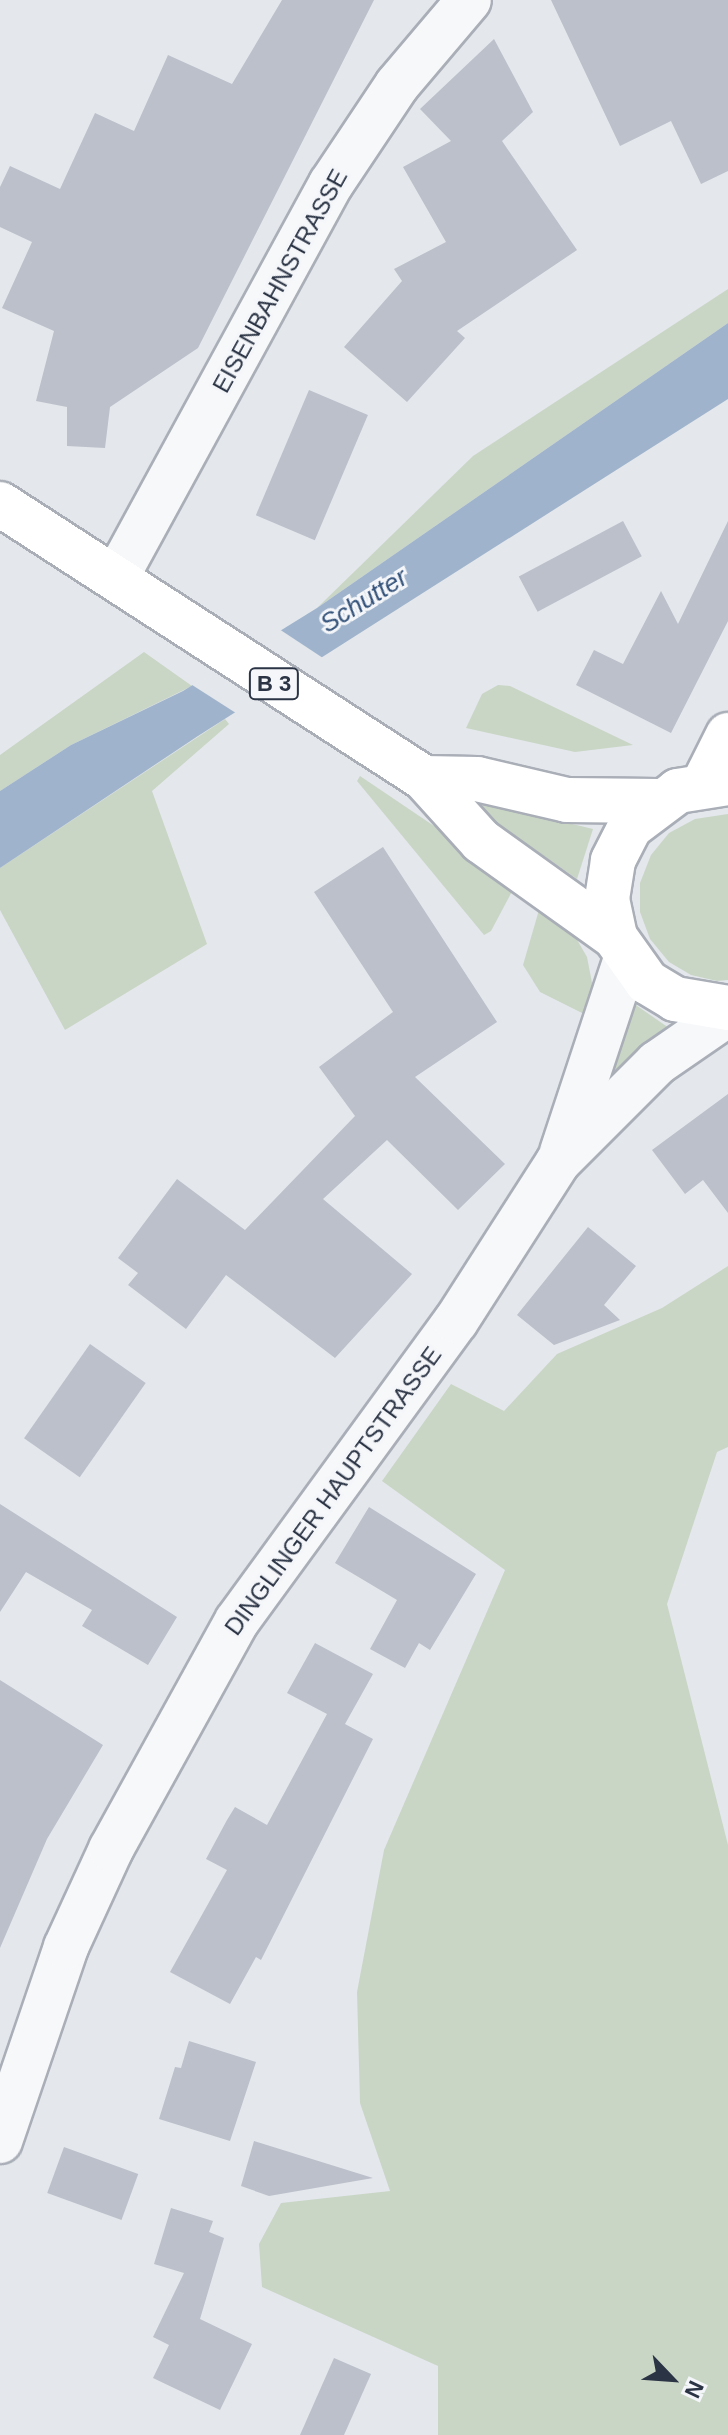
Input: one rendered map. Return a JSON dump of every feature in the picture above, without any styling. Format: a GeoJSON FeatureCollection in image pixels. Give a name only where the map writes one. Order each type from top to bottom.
{"type":"FeatureCollection","features":[{"type":"Feature","properties":{"kind":"main road","name":"B 3"},"geometry":{"type":"LineString","coordinates":[[0,504],[352,736],[424,778],[481,841],[620,947],[647,982],[675,999],[728,1008]]}},
{"type":"Feature","properties":{"kind":"main road"},"geometry":{"type":"LineString","coordinates":[[716,784],[728,735]]}},
{"type":"Feature","properties":{"kind":"main road","name":"B 3"},"geometry":{"type":"LineString","coordinates":[[424,778],[477,779],[577,801],[658,801],[716,784]]}},
{"type":"Feature","properties":{"kind":"main road"},"geometry":{"type":"LineString","coordinates":[[620,947],[607,899],[613,861],[630,827],[658,801]]}},
{"type":"Feature","properties":{"kind":"street","name":"EISENBAHNSTRASSE"},"geometry":{"type":"LineString","coordinates":[[116,578],[331,184],[397,85],[469,0]]}},
{"type":"Feature","properties":{"kind":"street","name":"DINGLINGER HAUPTSTRASSE"},"geometry":{"type":"LineString","coordinates":[[558,1162],[620,947]]}},
{"type":"Feature","properties":{"kind":"street","name":"DINGLINGER HAUPTSTRASSE"},"geometry":{"type":"LineString","coordinates":[[0,2141],[66,1947],[111,1849],[237,1621],[456,1321],[558,1162],[657,1063],[728,1014]]}},
{"type":"Feature","properties":{"kind":"green space"},"geometry":{"type":"Polygon","coordinates":[[[728,289],[728,323],[317,608],[473,456],[728,289]]]}},
{"type":"Feature","properties":{"kind":"green space"},"geometry":{"type":"Polygon","coordinates":[[[144,652],[192,686],[71,745],[0,791],[0,755],[144,652]]]}},
{"type":"Feature","properties":{"kind":"green space"},"geometry":{"type":"Polygon","coordinates":[[[498,685],[510,686],[633,745],[575,752],[466,728],[482,694],[498,685]]]}},
{"type":"Feature","properties":{"kind":"green space"},"geometry":{"type":"Polygon","coordinates":[[[225,719],[229,724],[152,791],[207,944],[65,1030],[0,910],[0,868],[225,719]]]}},
{"type":"Feature","properties":{"kind":"green space"},"geometry":{"type":"Polygon","coordinates":[[[360,776],[517,882],[491,931],[484,935],[357,781],[360,776]]]}},
{"type":"Feature","properties":{"kind":"green space"},"geometry":{"type":"Polygon","coordinates":[[[460,797],[593,829],[577,879],[460,797]]]}},
{"type":"Feature","properties":{"kind":"green space"},"geometry":{"type":"Polygon","coordinates":[[[728,814],[728,980],[717,981],[691,975],[669,962],[650,939],[640,912],[640,883],[651,855],[669,833],[695,819],[728,814]]]}},
{"type":"Feature","properties":{"kind":"green space"},"geometry":{"type":"Polygon","coordinates":[[[541,903],[569,926],[587,957],[593,988],[588,1016],[540,992],[523,965],[541,903]]]}},
{"type":"Feature","properties":{"kind":"green space"},"geometry":{"type":"Polygon","coordinates":[[[630,1001],[669,1028],[610,1091],[603,1087],[630,1001]]]}},
{"type":"Feature","properties":{"kind":"green space"},"geometry":{"type":"Polygon","coordinates":[[[728,1266],[728,1447],[717,1452],[667,1604],[728,1845],[728,2435],[438,2435],[438,2366],[262,2287],[259,2244],[281,2203],[390,2191],[360,2103],[357,1992],[384,1850],[505,1570],[382,1481],[451,1384],[504,1411],[557,1354],[662,1308],[728,1266]]]}},
{"type":"Feature","properties":{"kind":"water","name":"Schutter"},"geometry":{"type":"Polygon","coordinates":[[[728,323],[728,399],[198,736],[0,868],[0,791],[71,745],[183,691],[317,608],[728,323]]]}},
{"type":"Feature","properties":{"kind":"pier"},"geometry":{"type":"Polygon","coordinates":[[[276,627],[326,660],[239,715],[189,683],[276,627]]]}},
{"type":"Feature","properties":{"kind":"building"},"geometry":{"type":"Polygon","coordinates":[[[282,0],[374,0],[198,348],[110,407],[105,448],[67,446],[67,407],[36,401],[54,331],[2,308],[32,242],[0,227],[0,187],[10,166],[60,189],[95,113],[134,131],[168,55],[232,84],[282,0]]]}},
{"type":"Feature","properties":{"kind":"building"},"geometry":{"type":"Polygon","coordinates":[[[551,0],[728,0],[728,171],[701,184],[671,121],[620,146],[551,0]]]}},
{"type":"Feature","properties":{"kind":"building"},"geometry":{"type":"Polygon","coordinates":[[[494,39],[533,112],[502,141],[577,250],[457,331],[465,338],[407,402],[344,347],[402,281],[394,269],[446,242],[403,167],[451,141],[420,109],[494,39]]]}},
{"type":"Feature","properties":{"kind":"building"},"geometry":{"type":"Polygon","coordinates":[[[309,390],[368,415],[315,540],[256,515],[309,390]]]}},
{"type":"Feature","properties":{"kind":"building"},"geometry":{"type":"Polygon","coordinates":[[[623,521],[642,556],[538,612],[519,576],[623,521]]]}},
{"type":"Feature","properties":{"kind":"building"},"geometry":{"type":"Polygon","coordinates":[[[728,521],[728,621],[671,733],[576,685],[594,650],[623,664],[661,591],[678,624],[728,521]]]}},
{"type":"Feature","properties":{"kind":"building"},"geometry":{"type":"Polygon","coordinates":[[[383,847],[497,1022],[415,1077],[505,1164],[458,1210],[387,1140],[323,1199],[412,1274],[335,1358],[226,1275],[186,1329],[128,1285],[138,1273],[118,1258],[177,1179],[245,1230],[355,1116],[319,1067],[393,1012],[314,892],[383,847]]]}},
{"type":"Feature","properties":{"kind":"building"},"geometry":{"type":"Polygon","coordinates":[[[728,1094],[728,1213],[703,1180],[685,1194],[652,1150],[728,1094]]]}},
{"type":"Feature","properties":{"kind":"building"},"geometry":{"type":"Polygon","coordinates":[[[588,1227],[636,1266],[604,1305],[620,1320],[554,1345],[517,1315],[588,1227]]]}},
{"type":"Feature","properties":{"kind":"building"},"geometry":{"type":"Polygon","coordinates":[[[90,1344],[146,1383],[80,1477],[24,1438],[90,1344]]]}},
{"type":"Feature","properties":{"kind":"building"},"geometry":{"type":"Polygon","coordinates":[[[0,1504],[177,1617],[148,1665],[82,1626],[92,1610],[26,1572],[0,1612],[0,1504]]]}},
{"type":"Feature","properties":{"kind":"building"},"geometry":{"type":"Polygon","coordinates":[[[369,1507],[476,1574],[430,1650],[419,1643],[405,1668],[370,1649],[397,1600],[335,1563],[369,1507]]]}},
{"type":"Feature","properties":{"kind":"building"},"geometry":{"type":"Polygon","coordinates":[[[315,1643],[373,1674],[345,1724],[373,1739],[261,1960],[256,1957],[230,2004],[170,1972],[227,1870],[206,1859],[227,1820],[235,1807],[267,1825],[327,1714],[287,1693],[315,1643]]]}},
{"type":"Feature","properties":{"kind":"building"},"geometry":{"type":"Polygon","coordinates":[[[0,1680],[103,1745],[47,1839],[0,1948],[0,1680]]]}},
{"type":"Feature","properties":{"kind":"building"},"geometry":{"type":"Polygon","coordinates":[[[189,2041],[256,2062],[230,2141],[159,2119],[175,2067],[181,2068],[189,2041]]]}},
{"type":"Feature","properties":{"kind":"building"},"geometry":{"type":"Polygon","coordinates":[[[254,2141],[373,2178],[269,2196],[241,2186],[254,2141]]]}},
{"type":"Feature","properties":{"kind":"building"},"geometry":{"type":"Polygon","coordinates":[[[64,2147],[138,2174],[121,2220],[47,2193],[64,2147]]]}},
{"type":"Feature","properties":{"kind":"building"},"geometry":{"type":"Polygon","coordinates":[[[171,2208],[213,2221],[209,2232],[224,2238],[200,2319],[252,2344],[220,2410],[153,2378],[169,2345],[153,2337],[184,2273],[154,2264],[171,2208]]]}},
{"type":"Feature","properties":{"kind":"building"},"geometry":{"type":"Polygon","coordinates":[[[334,2358],[371,2374],[344,2435],[300,2435],[334,2358]]]}}]}
